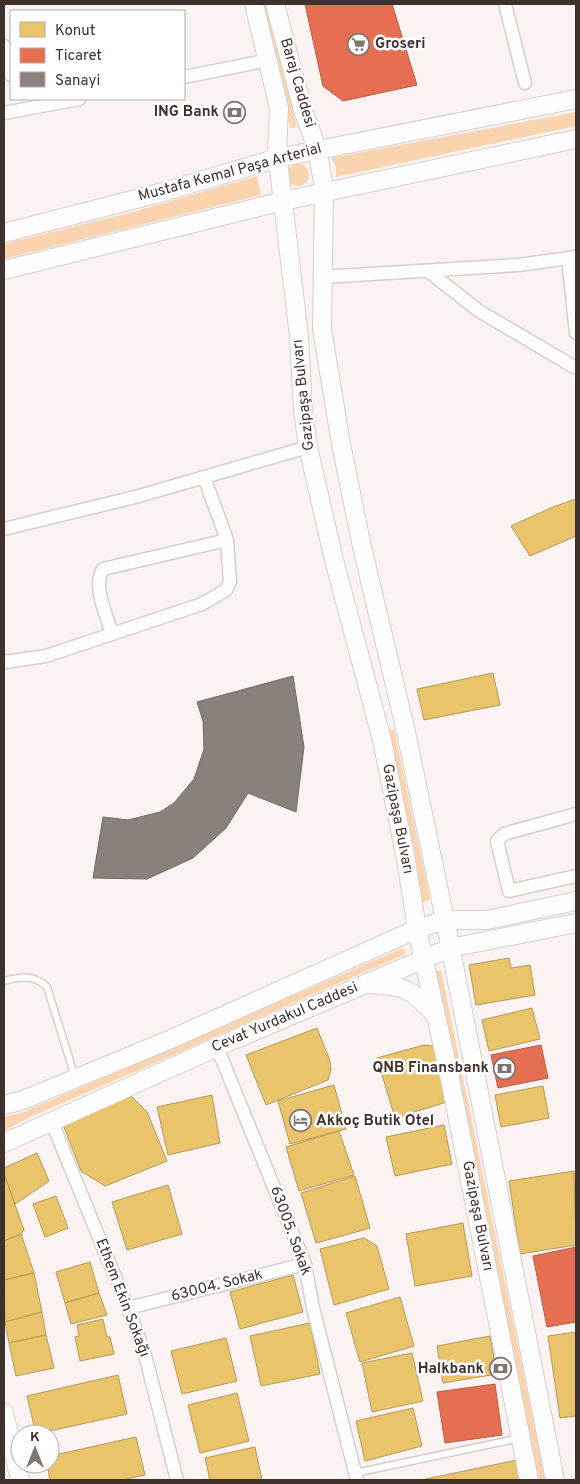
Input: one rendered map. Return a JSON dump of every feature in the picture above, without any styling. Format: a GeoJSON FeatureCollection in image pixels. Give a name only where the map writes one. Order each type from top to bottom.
{"type":"FeatureCollection","features":[{"type":"Feature","properties":{"kind":"main road","name":"Baraj Caddesi"},"geometry":{"type":"LineString","coordinates":[[254,4],[279,108],[278,158]]}},
{"type":"Feature","properties":{"kind":"main road","name":"Baraj Caddesi"},"geometry":{"type":"LineString","coordinates":[[275,4],[303,110],[317,149],[324,192]]}},
{"type":"Feature","properties":{"kind":"main road","name":"Mustafa Kemal Paşa Arterial"},"geometry":{"type":"LineString","coordinates":[[4,233],[163,192],[278,158],[317,149],[413,133],[576,99]]}},
{"type":"Feature","properties":{"kind":"main road"},"geometry":{"type":"LineString","coordinates":[[4,270],[283,201],[576,139]]}},
{"type":"Feature","properties":{"kind":"main road","name":"Gazipaşa Bulvarı"},"geometry":{"type":"LineString","coordinates":[[278,158],[299,336],[303,410],[308,446],[334,560],[382,740],[406,860],[417,929],[529,1480]]}},
{"type":"Feature","properties":{"kind":"main road","name":"Gazipaşa Bulvarı"},"geometry":{"type":"LineString","coordinates":[[324,192],[322,329],[341,444],[362,548],[406,732],[445,920],[555,1480]]}},
{"type":"Feature","properties":{"kind":"main road","name":"Cevat Yurdakul Caddesi"},"geometry":{"type":"LineString","coordinates":[[4,1105],[23,1100],[169,1040],[417,929],[445,920],[487,920],[576,901]]}},
{"type":"Feature","properties":{"kind":"main road","name":"Cevat Yurdakul Caddesi"},"geometry":{"type":"LineString","coordinates":[[4,1143],[51,1120],[217,1047],[450,948],[576,923]]}},
{"type":"Feature","properties":{"kind":"main road"},"geometry":{"type":"LineString","coordinates":[[365,984],[397,986],[408,990],[436,1016]]}},
{"type":"Feature","properties":{"kind":"main road"},"geometry":{"type":"LineString","coordinates":[[4,1413],[20,1480]]}},
{"type":"Feature","properties":{"kind":"street"},"geometry":{"type":"LineString","coordinates":[[505,4],[524,83]]}},
{"type":"Feature","properties":{"kind":"street"},"geometry":{"type":"LineString","coordinates":[[4,46],[10,71]]}},
{"type":"Feature","properties":{"kind":"street"},"geometry":{"type":"LineString","coordinates":[[185,78],[269,60]]}},
{"type":"Feature","properties":{"kind":"street"},"geometry":{"type":"LineString","coordinates":[[4,113],[19,105],[69,100]]}},
{"type":"Feature","properties":{"kind":"street"},"geometry":{"type":"LineString","coordinates":[[322,277],[518,265],[572,257],[576,333]]}},
{"type":"Feature","properties":{"kind":"street"},"geometry":{"type":"LineString","coordinates":[[428,271],[479,311],[576,368]]}},
{"type":"Feature","properties":{"kind":"street"},"geometry":{"type":"LineString","coordinates":[[4,529],[139,496],[308,446]]}},
{"type":"Feature","properties":{"kind":"street"},"geometry":{"type":"LineString","coordinates":[[4,662],[46,656],[202,604],[219,596],[226,590],[230,582],[227,540],[204,477]]}},
{"type":"Feature","properties":{"kind":"street"},"geometry":{"type":"LineString","coordinates":[[112,634],[98,585],[98,576],[102,569],[227,540]]}},
{"type":"Feature","properties":{"kind":"street"},"geometry":{"type":"LineString","coordinates":[[576,814],[504,834],[497,841],[509,891],[576,876]]}},
{"type":"Feature","properties":{"kind":"street","name":"63005. Sokak"},"geometry":{"type":"LineString","coordinates":[[217,1047],[305,1264],[313,1308],[356,1477]]}},
{"type":"Feature","properties":{"kind":"street","name":"Ethem Ekin Sokağı"},"geometry":{"type":"LineString","coordinates":[[51,1120],[128,1308],[145,1355],[177,1480]]}},
{"type":"Feature","properties":{"kind":"street","name":"63004. Sokak"},"geometry":{"type":"LineString","coordinates":[[128,1308],[305,1264]]}},
{"type":"Feature","properties":{"kind":"lane"},"geometry":{"type":"LineString","coordinates":[[4,981],[28,977],[40,980],[47,987],[76,1078]]}},
{"type":"Feature","properties":{"kind":"lane"},"geometry":{"type":"LineString","coordinates":[[356,1477],[511,1440]]}},
{"type":"Feature","properties":{"kind":"shaded area"},"geometry":{"type":"Polygon","coordinates":[[[263,4],[266,4],[297,127],[290,128],[286,97],[263,4]]]}},
{"type":"Feature","properties":{"kind":"shaded area"},"geometry":{"type":"Polygon","coordinates":[[[576,112],[576,126],[336,177],[336,167],[331,158],[576,112]]]}},
{"type":"Feature","properties":{"kind":"shaded area"},"geometry":{"type":"Polygon","coordinates":[[[298,164],[306,167],[309,175],[306,183],[298,186],[290,183],[287,175],[290,167],[298,164]]]}},
{"type":"Feature","properties":{"kind":"shaded area"},"geometry":{"type":"Polygon","coordinates":[[[257,176],[261,195],[4,259],[4,244],[133,212],[257,176]]]}},
{"type":"Feature","properties":{"kind":"shaded area"},"geometry":{"type":"Polygon","coordinates":[[[394,729],[430,899],[422,903],[388,731],[394,729]]]}},
{"type":"Feature","properties":{"kind":"shaded area"},"geometry":{"type":"Polygon","coordinates":[[[403,948],[406,954],[28,1118],[4,1131],[4,1117],[24,1112],[403,948]]]}},
{"type":"Feature","properties":{"kind":"shaded area"},"geometry":{"type":"Polygon","coordinates":[[[441,970],[545,1480],[538,1480],[434,972],[441,970]]]}},
{"type":"Feature","properties":{"kind":"building: Konut"},"geometry":{"type":"Polygon","coordinates":[[[576,499],[576,536],[530,556],[511,526],[576,499]]]}},
{"type":"Feature","properties":{"kind":"building: Konut"},"geometry":{"type":"Polygon","coordinates":[[[493,673],[500,705],[424,720],[417,689],[493,673]]]}},
{"type":"Feature","properties":{"kind":"building: Konut"},"geometry":{"type":"Polygon","coordinates":[[[509,958],[511,968],[530,965],[535,995],[476,1005],[469,965],[509,958]]]}},
{"type":"Feature","properties":{"kind":"building: Konut"},"geometry":{"type":"Polygon","coordinates":[[[532,1008],[540,1039],[489,1051],[482,1020],[532,1008]]]}},
{"type":"Feature","properties":{"kind":"building: Konut"},"geometry":{"type":"Polygon","coordinates":[[[317,1028],[330,1061],[331,1070],[328,1080],[266,1105],[246,1055],[317,1028]]]}},
{"type":"Feature","properties":{"kind":"building: Konut"},"geometry":{"type":"Polygon","coordinates":[[[424,1045],[433,1046],[450,1101],[395,1118],[377,1058],[424,1045]]]}},
{"type":"Feature","properties":{"kind":"building: Konut"},"geometry":{"type":"Polygon","coordinates":[[[334,1085],[346,1129],[290,1144],[278,1101],[334,1085]]]}},
{"type":"Feature","properties":{"kind":"building: Konut"},"geometry":{"type":"Polygon","coordinates":[[[543,1086],[549,1118],[501,1127],[495,1095],[543,1086]]]}},
{"type":"Feature","properties":{"kind":"building: Konut"},"geometry":{"type":"Polygon","coordinates":[[[130,1095],[147,1112],[167,1161],[105,1186],[81,1171],[62,1122],[130,1095]]]}},
{"type":"Feature","properties":{"kind":"building: Konut"},"geometry":{"type":"Polygon","coordinates":[[[212,1095],[220,1143],[168,1155],[157,1107],[212,1095]]]}},
{"type":"Feature","properties":{"kind":"building: Konut"},"geometry":{"type":"Polygon","coordinates":[[[444,1125],[452,1164],[395,1176],[386,1137],[444,1125]]]}},
{"type":"Feature","properties":{"kind":"building: Konut"},"geometry":{"type":"Polygon","coordinates":[[[339,1131],[354,1175],[299,1191],[286,1147],[339,1131]]]}},
{"type":"Feature","properties":{"kind":"building: Konut"},"geometry":{"type":"Polygon","coordinates":[[[37,1153],[49,1181],[15,1204],[4,1174],[4,1168],[37,1153]]]}},
{"type":"Feature","properties":{"kind":"building: Konut"},"geometry":{"type":"Polygon","coordinates":[[[574,1171],[576,1245],[520,1254],[509,1181],[574,1171]]]}},
{"type":"Feature","properties":{"kind":"building: Konut"},"geometry":{"type":"Polygon","coordinates":[[[4,1174],[24,1230],[21,1234],[4,1241],[4,1174]]]}},
{"type":"Feature","properties":{"kind":"building: Konut"},"geometry":{"type":"Polygon","coordinates":[[[355,1176],[370,1228],[316,1243],[301,1193],[355,1176]]]}},
{"type":"Feature","properties":{"kind":"building: Konut"},"geometry":{"type":"Polygon","coordinates":[[[168,1185],[182,1234],[127,1250],[112,1202],[168,1185]]]}},
{"type":"Feature","properties":{"kind":"building: Konut"},"geometry":{"type":"Polygon","coordinates":[[[56,1196],[68,1228],[45,1237],[33,1204],[56,1196]]]}},
{"type":"Feature","properties":{"kind":"building: Konut"},"geometry":{"type":"Polygon","coordinates":[[[463,1223],[472,1276],[415,1286],[406,1234],[463,1223]]]}},
{"type":"Feature","properties":{"kind":"building: Konut"},"geometry":{"type":"Polygon","coordinates":[[[21,1234],[34,1273],[4,1280],[4,1241],[21,1234]]]}},
{"type":"Feature","properties":{"kind":"building: Konut"},"geometry":{"type":"Polygon","coordinates":[[[364,1238],[377,1246],[389,1289],[334,1305],[320,1249],[364,1238]]]}},
{"type":"Feature","properties":{"kind":"building: Konut"},"geometry":{"type":"Polygon","coordinates":[[[90,1262],[99,1293],[65,1303],[56,1272],[90,1262]]]}},
{"type":"Feature","properties":{"kind":"building: Konut"},"geometry":{"type":"Polygon","coordinates":[[[34,1273],[42,1312],[5,1322],[4,1280],[34,1273]]]}},
{"type":"Feature","properties":{"kind":"building: Konut"},"geometry":{"type":"Polygon","coordinates":[[[293,1275],[303,1312],[240,1329],[230,1292],[293,1275]]]}},
{"type":"Feature","properties":{"kind":"building: Konut"},"geometry":{"type":"Polygon","coordinates":[[[99,1293],[107,1315],[71,1324],[65,1303],[99,1293]]]}},
{"type":"Feature","properties":{"kind":"building: Konut"},"geometry":{"type":"Polygon","coordinates":[[[400,1297],[414,1346],[360,1362],[346,1313],[400,1297]]]}},
{"type":"Feature","properties":{"kind":"building: Konut"},"geometry":{"type":"Polygon","coordinates":[[[42,1312],[46,1335],[9,1343],[5,1322],[42,1312]]]}},
{"type":"Feature","properties":{"kind":"building: Konut"},"geometry":{"type":"Polygon","coordinates":[[[103,1319],[107,1337],[110,1337],[114,1354],[80,1361],[75,1337],[79,1336],[77,1325],[103,1319]]]}},
{"type":"Feature","properties":{"kind":"building: Konut"},"geometry":{"type":"Polygon","coordinates":[[[310,1323],[320,1374],[261,1386],[250,1336],[310,1323]]]}},
{"type":"Feature","properties":{"kind":"building: Konut"},"geometry":{"type":"Polygon","coordinates":[[[576,1332],[576,1416],[560,1418],[548,1336],[576,1332]]]}},
{"type":"Feature","properties":{"kind":"building: Konut"},"geometry":{"type":"Polygon","coordinates":[[[46,1335],[54,1368],[16,1376],[9,1343],[46,1335]]]}},
{"type":"Feature","properties":{"kind":"building: Konut"},"geometry":{"type":"Polygon","coordinates":[[[490,1336],[497,1374],[443,1383],[437,1346],[490,1336]]]}},
{"type":"Feature","properties":{"kind":"building: Konut"},"geometry":{"type":"Polygon","coordinates":[[[226,1338],[237,1381],[182,1394],[171,1351],[226,1338]]]}},
{"type":"Feature","properties":{"kind":"building: Konut"},"geometry":{"type":"Polygon","coordinates":[[[412,1353],[423,1401],[372,1412],[362,1363],[412,1353]]]}},
{"type":"Feature","properties":{"kind":"building: Konut"},"geometry":{"type":"Polygon","coordinates":[[[118,1375],[127,1414],[60,1429],[60,1424],[34,1424],[27,1396],[118,1375]]]}},
{"type":"Feature","properties":{"kind":"building: Konut"},"geometry":{"type":"Polygon","coordinates":[[[237,1393],[249,1441],[200,1453],[188,1405],[237,1393]]]}},
{"type":"Feature","properties":{"kind":"building: Konut"},"geometry":{"type":"Polygon","coordinates":[[[413,1408],[422,1446],[365,1461],[356,1421],[413,1408]]]}},
{"type":"Feature","properties":{"kind":"building: Konut"},"geometry":{"type":"Polygon","coordinates":[[[136,1437],[145,1475],[122,1480],[50,1480],[49,1474],[60,1474],[60,1454],[136,1437]]]}},
{"type":"Feature","properties":{"kind":"building: Konut"},"geometry":{"type":"Polygon","coordinates":[[[255,1447],[262,1480],[210,1480],[205,1458],[255,1447]]]}},
{"type":"Feature","properties":{"kind":"building: Konut"},"geometry":{"type":"Polygon","coordinates":[[[517,1460],[521,1480],[421,1480],[517,1460]]]}},
{"type":"Feature","properties":{"kind":"building: Ticaret","name":"Groseri"},"geometry":{"type":"Polygon","coordinates":[[[305,4],[392,4],[417,85],[343,101],[323,86],[305,4]]]}},
{"type":"Feature","properties":{"kind":"building: Ticaret"},"geometry":{"type":"Polygon","coordinates":[[[541,1045],[548,1078],[498,1088],[491,1055],[541,1045]]]}},
{"type":"Feature","properties":{"kind":"building: Ticaret"},"geometry":{"type":"Polygon","coordinates":[[[576,1247],[576,1322],[547,1327],[533,1256],[576,1247]]]}},
{"type":"Feature","properties":{"kind":"building: Ticaret"},"geometry":{"type":"Polygon","coordinates":[[[495,1384],[502,1435],[445,1443],[437,1392],[495,1384]]]}},
{"type":"Feature","properties":{"kind":"building: Sanayi"},"geometry":{"type":"Polygon","coordinates":[[[293,676],[304,747],[296,812],[248,793],[226,828],[193,858],[147,879],[93,878],[103,817],[128,820],[160,812],[174,803],[194,779],[204,749],[203,721],[197,702],[293,676]]]}},
{"type":"Feature","properties":{"kind":"place","name":"Groseri"},"geometry":{"type":"Point","coordinates":[359,44]}},
{"type":"Feature","properties":{"kind":"place","name":"ING Bank"},"geometry":{"type":"Point","coordinates":[235,112]}},
{"type":"Feature","properties":{"kind":"place","name":"QNB Finansbank"},"geometry":{"type":"Point","coordinates":[505,1068]}},
{"type":"Feature","properties":{"kind":"place","name":"Akkoç Butik Otel"},"geometry":{"type":"Point","coordinates":[300,1121]}},
{"type":"Feature","properties":{"kind":"place","name":"Halkbank"},"geometry":{"type":"Point","coordinates":[500,1369]}}]}
